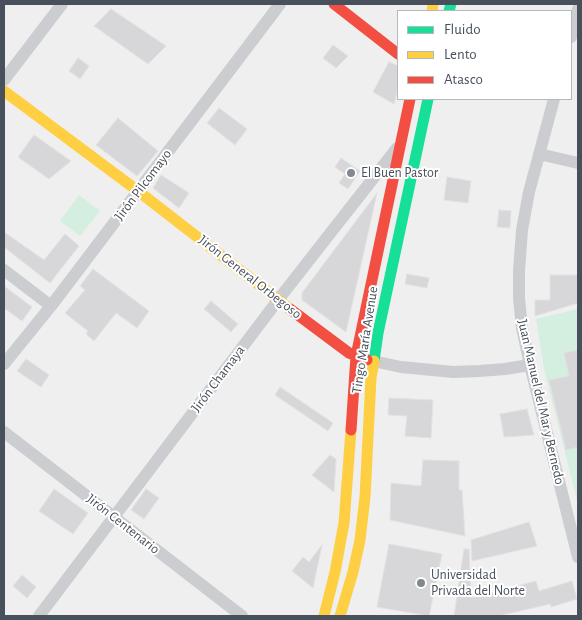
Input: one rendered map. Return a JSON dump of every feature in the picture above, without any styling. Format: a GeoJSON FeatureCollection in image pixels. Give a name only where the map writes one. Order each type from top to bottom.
{"type":"FeatureCollection","features":[{"type":"Feature","properties":{"kind":"main road"},"geometry":{"type":"LineString","coordinates":[[334,4],[397,53]]}},
{"type":"Feature","properties":{"kind":"main road","name":"Jirón General Orbegoso"},"geometry":{"type":"LineString","coordinates":[[4,91],[138,191],[278,300],[349,352],[374,362]]}},
{"type":"Feature","properties":{"kind":"main road","name":"Tingo María Avenue"},"geometry":{"type":"LineString","coordinates":[[324,616],[342,537],[356,356],[410,100]]}},
{"type":"Feature","properties":{"kind":"main road","name":"Tingo María Avenue"},"geometry":{"type":"LineString","coordinates":[[340,616],[360,540],[371,378],[378,333],[428,100]]}},
{"type":"Feature","properties":{"kind":"main road"},"geometry":{"type":"LineString","coordinates":[[348,473],[366,473]]}},
{"type":"Feature","properties":{"kind":"street"},"geometry":{"type":"LineString","coordinates":[[4,80],[62,4]]}},
{"type":"Feature","properties":{"kind":"street","name":"Jirón Pilcomayo"},"geometry":{"type":"LineString","coordinates":[[4,364],[51,306],[280,4]]}},
{"type":"Feature","properties":{"kind":"street"},"geometry":{"type":"LineString","coordinates":[[572,32],[578,9]]}},
{"type":"Feature","properties":{"kind":"street","name":"Juan Manuel del Mar y Bernedo"},"geometry":{"type":"LineString","coordinates":[[554,100],[529,192],[522,230],[519,298],[530,365],[578,557]]}},
{"type":"Feature","properties":{"kind":"street","name":"Jirón Chamaya"},"geometry":{"type":"LineString","coordinates":[[39,616],[278,300],[400,144]]}},
{"type":"Feature","properties":{"kind":"street"},"geometry":{"type":"LineString","coordinates":[[539,154],[578,163]]}},
{"type":"Feature","properties":{"kind":"street"},"geometry":{"type":"LineString","coordinates":[[4,270],[51,306]]}},
{"type":"Feature","properties":{"kind":"street","name":"Jirón General Orbegoso"},"geometry":{"type":"LineString","coordinates":[[374,362],[401,367],[453,372],[504,369],[530,365]]}},
{"type":"Feature","properties":{"kind":"street","name":"Jirón Centenario"},"geometry":{"type":"LineString","coordinates":[[4,432],[239,615]]}},
{"type":"Feature","properties":{"kind":"green space"},"geometry":{"type":"Polygon","coordinates":[[[79,195],[100,211],[80,236],[60,221],[79,195]]]}},
{"type":"Feature","properties":{"kind":"green space"},"geometry":{"type":"Polygon","coordinates":[[[578,309],[578,504],[544,369],[536,319],[578,309]]]}},
{"type":"Feature","properties":{"kind":"building"},"geometry":{"type":"Polygon","coordinates":[[[111,9],[166,46],[148,64],[94,26],[111,9]]]}},
{"type":"Feature","properties":{"kind":"building"},"geometry":{"type":"Polygon","coordinates":[[[333,45],[348,56],[336,68],[323,58],[333,45]]]}},
{"type":"Feature","properties":{"kind":"building"},"geometry":{"type":"Polygon","coordinates":[[[78,58],[89,66],[80,79],[69,71],[78,58]]]}},
{"type":"Feature","properties":{"kind":"building"},"geometry":{"type":"Polygon","coordinates":[[[389,62],[397,66],[397,92],[394,104],[373,92],[389,62]]]}},
{"type":"Feature","properties":{"kind":"building"},"geometry":{"type":"Polygon","coordinates":[[[219,108],[247,129],[235,145],[207,123],[219,108]]]}},
{"type":"Feature","properties":{"kind":"building"},"geometry":{"type":"Polygon","coordinates":[[[118,118],[158,151],[137,176],[96,145],[118,118]]]}},
{"type":"Feature","properties":{"kind":"building"},"geometry":{"type":"Polygon","coordinates":[[[34,135],[71,161],[49,179],[18,157],[34,135]]]}},
{"type":"Feature","properties":{"kind":"building","name":"El Buen Pastor"},"geometry":{"type":"Polygon","coordinates":[[[341,158],[360,171],[348,189],[339,183],[345,174],[335,167],[341,158]]]}},
{"type":"Feature","properties":{"kind":"building"},"geometry":{"type":"Polygon","coordinates":[[[161,175],[189,193],[179,208],[153,188],[161,175]]]}},
{"type":"Feature","properties":{"kind":"building"},"geometry":{"type":"Polygon","coordinates":[[[447,177],[471,181],[468,203],[444,200],[447,177]]]}},
{"type":"Feature","properties":{"kind":"building"},"geometry":{"type":"Polygon","coordinates":[[[377,193],[346,332],[302,300],[302,293],[377,193]]]}},
{"type":"Feature","properties":{"kind":"building"},"geometry":{"type":"Polygon","coordinates":[[[499,210],[511,211],[510,228],[497,227],[499,210]]]}},
{"type":"Feature","properties":{"kind":"building"},"geometry":{"type":"Polygon","coordinates":[[[4,232],[44,260],[65,234],[79,246],[50,283],[4,247],[4,232]]]}},
{"type":"Feature","properties":{"kind":"building"},"geometry":{"type":"Polygon","coordinates":[[[93,269],[149,311],[137,328],[116,313],[94,341],[86,334],[88,331],[65,313],[85,290],[80,286],[93,269]]]}},
{"type":"Feature","properties":{"kind":"building"},"geometry":{"type":"Polygon","coordinates":[[[407,274],[429,278],[427,288],[405,284],[407,274]]]}},
{"type":"Feature","properties":{"kind":"building"},"geometry":{"type":"Polygon","coordinates":[[[550,275],[578,275],[578,303],[535,316],[535,300],[550,300],[550,275]]]}},
{"type":"Feature","properties":{"kind":"building"},"geometry":{"type":"Polygon","coordinates":[[[4,286],[32,307],[22,321],[4,308],[4,286]]]}},
{"type":"Feature","properties":{"kind":"building"},"geometry":{"type":"Polygon","coordinates":[[[211,301],[238,324],[231,332],[204,309],[211,301]]]}},
{"type":"Feature","properties":{"kind":"building"},"geometry":{"type":"Polygon","coordinates":[[[578,350],[578,447],[566,450],[549,380],[569,376],[564,353],[578,350]]]}},
{"type":"Feature","properties":{"kind":"building"},"geometry":{"type":"Polygon","coordinates":[[[26,359],[49,375],[41,387],[17,371],[26,359]]]}},
{"type":"Feature","properties":{"kind":"building"},"geometry":{"type":"Polygon","coordinates":[[[280,387],[333,423],[328,431],[275,395],[280,387]]]}},
{"type":"Feature","properties":{"kind":"building"},"geometry":{"type":"Polygon","coordinates":[[[389,398],[433,400],[431,438],[405,436],[407,416],[388,415],[389,398]]]}},
{"type":"Feature","properties":{"kind":"building"},"geometry":{"type":"Polygon","coordinates":[[[527,409],[534,435],[504,437],[500,414],[527,409]]]}},
{"type":"Feature","properties":{"kind":"building"},"geometry":{"type":"Polygon","coordinates":[[[330,455],[336,459],[334,492],[312,475],[330,455]]]}},
{"type":"Feature","properties":{"kind":"building"},"geometry":{"type":"Polygon","coordinates":[[[423,460],[459,461],[459,490],[462,490],[465,536],[390,520],[391,483],[421,486],[423,460]]]}},
{"type":"Feature","properties":{"kind":"building"},"geometry":{"type":"Polygon","coordinates":[[[54,489],[88,513],[73,534],[39,511],[54,489]]]}},
{"type":"Feature","properties":{"kind":"building"},"geometry":{"type":"Polygon","coordinates":[[[146,489],[159,498],[144,519],[131,510],[146,489]]]}},
{"type":"Feature","properties":{"kind":"building"},"geometry":{"type":"Polygon","coordinates":[[[529,522],[537,546],[472,561],[471,540],[529,522]]]}},
{"type":"Feature","properties":{"kind":"building"},"geometry":{"type":"Polygon","coordinates":[[[389,544],[442,554],[429,616],[377,607],[389,544]]]}},
{"type":"Feature","properties":{"kind":"building"},"geometry":{"type":"Polygon","coordinates":[[[322,545],[313,588],[292,571],[303,557],[309,562],[322,545]]]}},
{"type":"Feature","properties":{"kind":"building"},"geometry":{"type":"Polygon","coordinates":[[[464,549],[469,549],[471,598],[536,581],[539,591],[572,581],[577,599],[551,607],[550,604],[498,616],[454,616],[464,549]]]}},
{"type":"Feature","properties":{"kind":"building"},"geometry":{"type":"Polygon","coordinates":[[[22,575],[36,587],[27,598],[13,586],[22,575]]]}},
{"type":"Feature","properties":{"kind":"traffic: fast"},"geometry":{"type":"LineString","coordinates":[[449,10],[451,4]]}},
{"type":"Feature","properties":{"kind":"traffic: fast"},"geometry":{"type":"LineString","coordinates":[[374,361],[378,333],[428,100]]}},
{"type":"Feature","properties":{"kind":"traffic: slow"},"geometry":{"type":"LineString","coordinates":[[432,10],[433,4]]}},
{"type":"Feature","properties":{"kind":"traffic: slow"},"geometry":{"type":"LineString","coordinates":[[4,91],[138,191],[290,309]]}},
{"type":"Feature","properties":{"kind":"traffic: slow"},"geometry":{"type":"LineString","coordinates":[[340,616],[360,540],[365,497],[371,378],[374,361]]}},
{"type":"Feature","properties":{"kind":"traffic: slow"},"geometry":{"type":"LineString","coordinates":[[324,616],[335,572],[344,523],[351,430]]}},
{"type":"Feature","properties":{"kind":"traffic: jam"},"geometry":{"type":"LineString","coordinates":[[334,4],[397,53]]}},
{"type":"Feature","properties":{"kind":"traffic: jam"},"geometry":{"type":"LineString","coordinates":[[351,430],[356,356],[410,100]]}},
{"type":"Feature","properties":{"kind":"traffic: jam"},"geometry":{"type":"LineString","coordinates":[[290,309],[349,353],[367,360]]}},
{"type":"Feature","properties":{"kind":"place","name":"El Buen Pastor"},"geometry":{"type":"Point","coordinates":[351,173]}},
{"type":"Feature","properties":{"kind":"place","name":"Universidad Privada del Norte"},"geometry":{"type":"Point","coordinates":[421,583]}}]}
